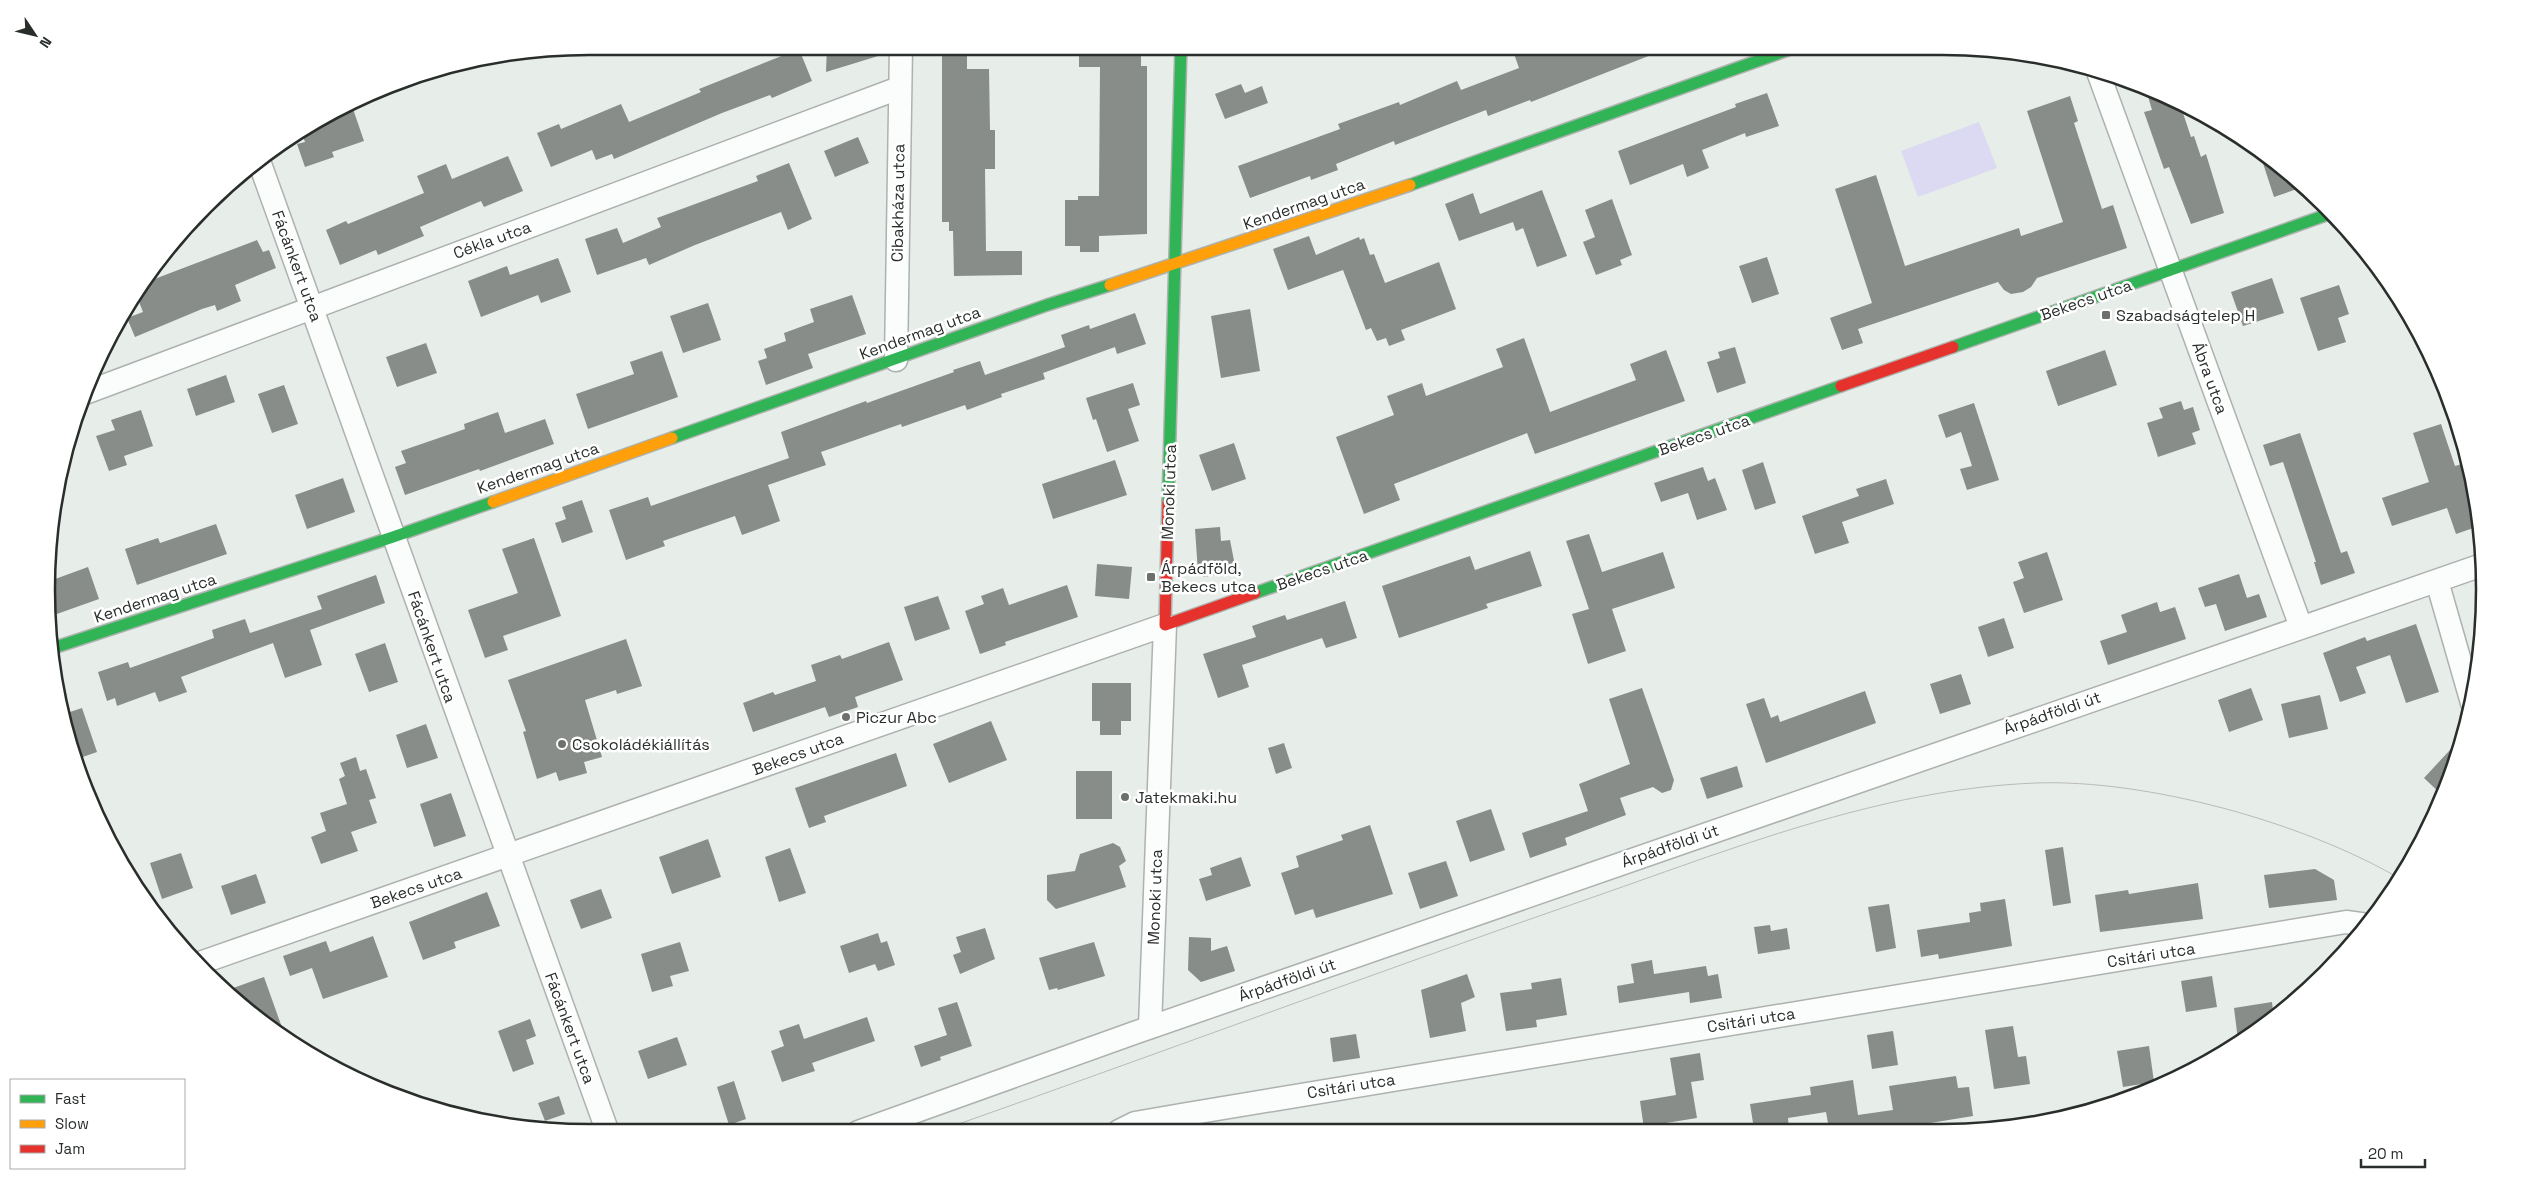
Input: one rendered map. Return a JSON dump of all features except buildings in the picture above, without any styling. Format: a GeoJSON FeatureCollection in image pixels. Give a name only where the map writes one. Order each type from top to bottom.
{"type":"FeatureCollection","features":[{"type":"Feature","properties":{"kind":"street","name":"Cibakháza utca"},"geometry":{"type":"LineString","coordinates":[[896,360],[901,55]]}},
{"type":"Feature","properties":{"kind":"street","name":"Monoki utca"},"geometry":{"type":"LineString","coordinates":[[1150,1028],[1165,625],[1182,55]]}},
{"type":"Feature","properties":{"kind":"street","name":"Kendermag utca"},"geometry":{"type":"LineString","coordinates":[[59,646],[393,536],[896,360],[1047,305],[1176,264],[1507,152],[1774,55]]}},
{"type":"Feature","properties":{"kind":"street","name":"Ábra utca"},"geometry":{"type":"LineString","coordinates":[[2101,79],[2302,627]]}},
{"type":"Feature","properties":{"kind":"street","name":"Cékla utca"},"geometry":{"type":"LineString","coordinates":[[95,388],[899,88]]}},
{"type":"Feature","properties":{"kind":"street","name":"Fácánkert utca"},"geometry":{"type":"LineString","coordinates":[[261,167],[506,857],[605,1124]]}},
{"type":"Feature","properties":{"kind":"street","name":"Bekecs utca"},"geometry":{"type":"LineString","coordinates":[[206,961],[506,857],[2323,216]]}},
{"type":"Feature","properties":{"kind":"street","name":"Árpádföldi út"},"geometry":{"type":"LineString","coordinates":[[880,1124],[1150,1028],[2475,567]]}},
{"type":"Feature","properties":{"kind":"street"},"geometry":{"type":"LineString","coordinates":[[2437,580],[2467,685]]}},
{"type":"Feature","properties":{"kind":"street","name":"Csitári utca"},"geometry":{"type":"LineString","coordinates":[[1145,1124],[2346,922],[2359,924]]}},
{"type":"Feature","properties":{"kind":"shaded area"},"geometry":{"type":"Polygon","coordinates":[[[1979,122],[1997,168],[1918,197],[1901,151],[1979,122]]]}},
{"type":"Feature","properties":{"kind":"tram line"},"geometry":{"type":"LineString","coordinates":[[958,1124],[1693,862],[1805,825],[1919,797],[1977,788],[2036,783],[2125,788],[2174,796],[2270,822],[2359,857],[2393,875]]}},
{"type":"Feature","properties":{"kind":"traffic: fast"},"geometry":{"type":"LineString","coordinates":[[1168,503],[1181,55]]}},
{"type":"Feature","properties":{"kind":"traffic: fast"},"geometry":{"type":"LineString","coordinates":[[1410,185],[1774,55]]}},
{"type":"Feature","properties":{"kind":"traffic: fast"},"geometry":{"type":"LineString","coordinates":[[1953,347],[2323,216]]}},
{"type":"Feature","properties":{"kind":"traffic: fast"},"geometry":{"type":"LineString","coordinates":[[672,438],[1047,305],[1110,285]]}},
{"type":"Feature","properties":{"kind":"traffic: fast"},"geometry":{"type":"LineString","coordinates":[[1255,593],[1841,386]]}},
{"type":"Feature","properties":{"kind":"traffic: fast"},"geometry":{"type":"LineString","coordinates":[[59,646],[393,537],[493,502]]}},
{"type":"Feature","properties":{"kind":"traffic: slow"},"geometry":{"type":"LineString","coordinates":[[1110,285],[1410,185]]}},
{"type":"Feature","properties":{"kind":"traffic: slow"},"geometry":{"type":"LineString","coordinates":[[493,502],[672,438]]}},
{"type":"Feature","properties":{"kind":"traffic: jam"},"geometry":{"type":"LineString","coordinates":[[1841,386],[1953,347]]}},
{"type":"Feature","properties":{"kind":"traffic: jam"},"geometry":{"type":"LineString","coordinates":[[1168,503],[1165,625],[1255,593]]}},
{"type":"Feature","properties":{"kind":"place","name":"Szabadságtelep H"},"geometry":{"type":"Point","coordinates":[2106,315]}},
{"type":"Feature","properties":{"kind":"place","name":"Árpádföld, Bekecs utca"},"geometry":{"type":"Point","coordinates":[1151,577]}},
{"type":"Feature","properties":{"kind":"place","name":"Piczur Abc"},"geometry":{"type":"Point","coordinates":[846,717]}},
{"type":"Feature","properties":{"kind":"place","name":"Csokoládékiállítás"},"geometry":{"type":"Point","coordinates":[562,744]}},
{"type":"Feature","properties":{"kind":"place","name":"Jatekmaki.hu"},"geometry":{"type":"Point","coordinates":[1125,797]}}]}
